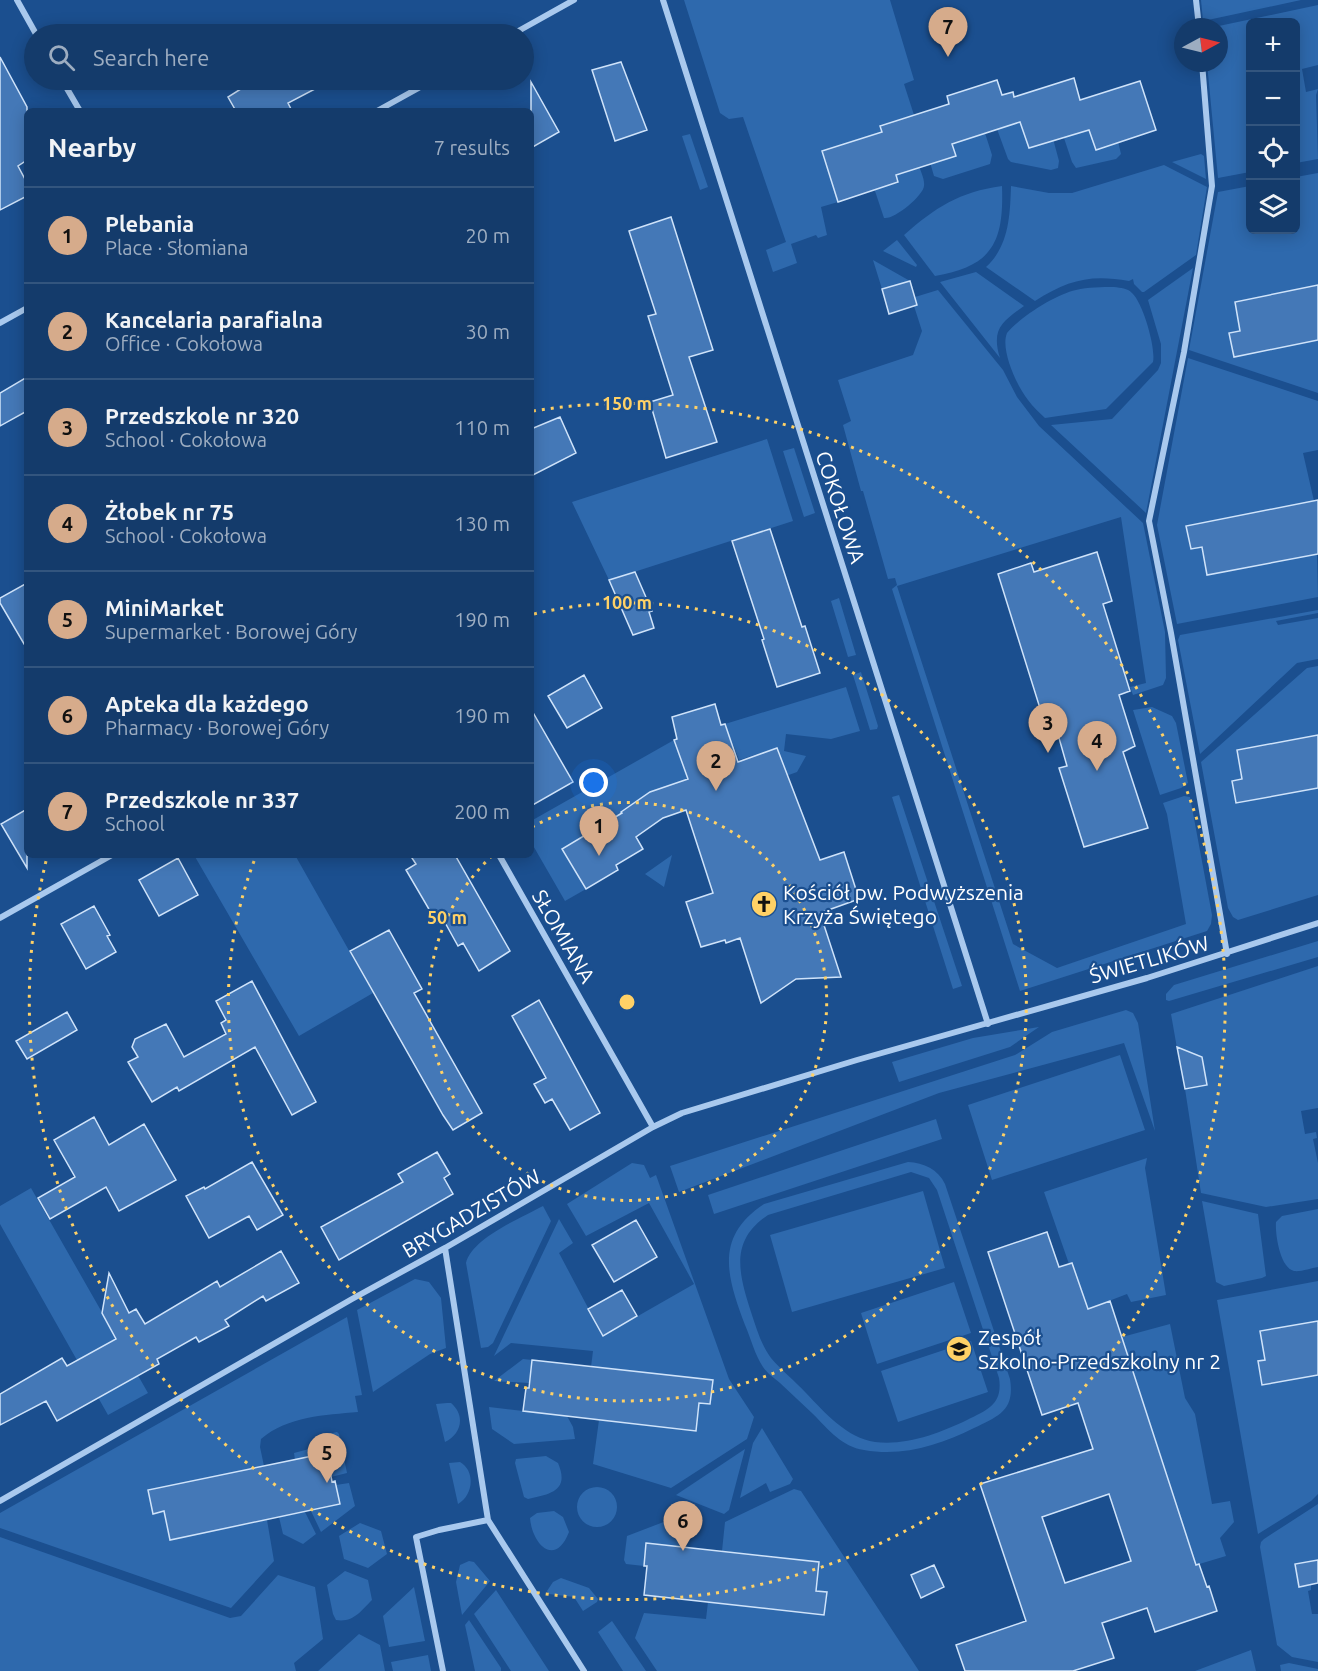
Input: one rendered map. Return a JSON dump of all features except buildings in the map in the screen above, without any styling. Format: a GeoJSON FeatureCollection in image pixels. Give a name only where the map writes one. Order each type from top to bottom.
{"type":"FeatureCollection","features":[{"type":"Feature","properties":{"kind":"street"},"geometry":{"type":"LineString","coordinates":[[17,0],[30,24]]}},
{"type":"Feature","properties":{"kind":"street"},"geometry":{"type":"LineString","coordinates":[[531,24],[574,0]]}},
{"type":"Feature","properties":{"kind":"street","name":"COKOŁOWA"},"geometry":{"type":"LineString","coordinates":[[663,0],[988,1024]]}},
{"type":"Feature","properties":{"kind":"street"},"geometry":{"type":"LineString","coordinates":[[1196,0],[1198,18]]}},
{"type":"Feature","properties":{"kind":"street"},"geometry":{"type":"LineString","coordinates":[[1203,72],[1212,186],[1184,352],[1149,521],[1176,659],[1227,954]]}},
{"type":"Feature","properties":{"kind":"street"},"geometry":{"type":"LineString","coordinates":[[68,90],[78,108]]}},
{"type":"Feature","properties":{"kind":"street"},"geometry":{"type":"LineString","coordinates":[[382,108],[415,90]]}},
{"type":"Feature","properties":{"kind":"street"},"geometry":{"type":"LineString","coordinates":[[0,323],[24,310]]}},
{"type":"Feature","properties":{"kind":"street"},"geometry":{"type":"LineString","coordinates":[[0,918],[107,858]]}},
{"type":"Feature","properties":{"kind":"street","name":"SŁOMIANA"},"geometry":{"type":"LineString","coordinates":[[501,858],[653,1127]]}},
{"type":"Feature","properties":{"kind":"street","name":"ŚWIETLIKÓW"},"geometry":{"type":"LineString","coordinates":[[988,1024],[1227,954],[1318,923]]}},
{"type":"Feature","properties":{"kind":"street","name":"BRYGADZISTÓW"},"geometry":{"type":"LineString","coordinates":[[0,1501],[653,1127],[682,1113],[857,1060],[988,1024]]}},
{"type":"Feature","properties":{"kind":"street"},"geometry":{"type":"LineString","coordinates":[[444,1248],[488,1520],[585,1671]]}},
{"type":"Feature","properties":{"kind":"street"},"geometry":{"type":"LineString","coordinates":[[442,1671],[416,1537],[488,1520]]}},
{"type":"Feature","properties":{"kind":"shaded area"},"geometry":{"type":"Polygon","coordinates":[[[684,0],[890,0],[914,80],[904,84],[914,115],[880,125],[882,132],[822,151],[838,202],[821,207],[827,235],[818,238],[816,235],[791,244],[797,263],[773,272],[766,250],[786,242],[743,117],[729,119],[720,113],[684,0]]]}},
{"type":"Feature","properties":{"kind":"shaded area"},"geometry":{"type":"Polygon","coordinates":[[[1201,0],[1301,0],[1217,18],[1203,18],[1201,0]]]}},
{"type":"Feature","properties":{"kind":"shaded area"},"geometry":{"type":"Polygon","coordinates":[[[1318,5],[1318,65],[1302,69],[1306,92],[1318,89],[1316,95],[1318,159],[1300,162],[1300,18],[1257,18],[1318,5]]]}},
{"type":"Feature","properties":{"kind":"shaded area"},"geometry":{"type":"Polygon","coordinates":[[[1246,20],[1246,173],[1218,178],[1208,72],[1228,72],[1228,24],[1246,20]]]}},
{"type":"Feature","properties":{"kind":"shaded area"},"geometry":{"type":"Polygon","coordinates":[[[1020,122],[1029,148],[1045,143],[1052,135],[1059,161],[1058,168],[1051,170],[1011,162],[1008,159],[997,129],[1020,122]]]}},
{"type":"Feature","properties":{"kind":"shaded area"},"geometry":{"type":"Polygon","coordinates":[[[1089,130],[1096,150],[1111,145],[1117,137],[1121,154],[1116,159],[1076,168],[1062,132],[1089,130]]]}},
{"type":"Feature","properties":{"kind":"shaded area"},"geometry":{"type":"Polygon","coordinates":[[[985,133],[992,155],[990,164],[943,179],[934,176],[929,159],[939,156],[940,161],[956,156],[952,144],[985,133]]]}},
{"type":"Feature","properties":{"kind":"shaded area"},"geometry":{"type":"Polygon","coordinates":[[[690,134],[708,187],[700,190],[682,136],[690,134]]]}},
{"type":"Feature","properties":{"kind":"shaded area"},"geometry":{"type":"Polygon","coordinates":[[[1201,154],[1204,156],[1206,179],[1172,162],[1201,154]]]}},
{"type":"Feature","properties":{"kind":"shaded area"},"geometry":{"type":"Polygon","coordinates":[[[918,163],[924,180],[919,196],[901,211],[889,218],[884,218],[873,185],[881,182],[883,187],[898,183],[896,175],[910,171],[909,166],[918,163]]]}},
{"type":"Feature","properties":{"kind":"shaded area"},"geometry":{"type":"Polygon","coordinates":[[[1164,165],[1207,187],[1196,255],[1144,292],[1134,284],[1133,279],[1129,281],[1102,278],[1069,284],[1035,301],[986,267],[994,259],[1004,240],[1009,219],[1011,186],[1049,193],[1072,193],[1164,165]]]}},
{"type":"Feature","properties":{"kind":"shaded area"},"geometry":{"type":"Polygon","coordinates":[[[1318,173],[1318,285],[1235,302],[1239,326],[1244,330],[1229,333],[1318,340],[1318,393],[1189,350],[1218,192],[1246,187],[1246,234],[1300,234],[1300,176],[1318,173]]]}},
{"type":"Feature","properties":{"kind":"shaded area"},"geometry":{"type":"Polygon","coordinates":[[[1002,186],[1001,222],[991,248],[970,266],[935,276],[904,235],[949,202],[973,192],[1002,186]]]}},
{"type":"Feature","properties":{"kind":"shaded area"},"geometry":{"type":"Polygon","coordinates":[[[897,240],[917,265],[916,267],[883,251],[897,240]]]}},
{"type":"Feature","properties":{"kind":"shaded area"},"geometry":{"type":"Polygon","coordinates":[[[873,260],[910,281],[882,289],[873,260]]]}},
{"type":"Feature","properties":{"kind":"shaded area"},"geometry":{"type":"Polygon","coordinates":[[[1193,268],[1146,513],[1051,425],[1112,419],[1158,370],[1161,363],[1161,344],[1148,300],[1193,268]]]}},
{"type":"Feature","properties":{"kind":"shaded area"},"geometry":{"type":"Polygon","coordinates":[[[976,272],[1024,306],[1000,327],[997,340],[1000,358],[940,282],[976,272]]]}},
{"type":"Feature","properties":{"kind":"shaded area"},"geometry":{"type":"Polygon","coordinates":[[[1114,287],[1130,291],[1136,298],[1151,337],[1153,362],[1106,409],[1045,418],[1028,400],[1019,386],[1008,358],[1005,340],[1007,333],[1029,314],[1058,296],[1081,289],[1114,287]]]}},
{"type":"Feature","properties":{"kind":"shaded area"},"geometry":{"type":"Polygon","coordinates":[[[938,290],[1003,370],[1017,397],[1039,426],[1143,523],[1165,632],[1166,678],[1163,685],[1133,695],[1130,687],[1146,683],[1121,517],[897,586],[1013,944],[1057,968],[1186,924],[1167,814],[1163,803],[1184,796],[1190,797],[1212,915],[1207,931],[1020,991],[892,589],[897,585],[895,578],[888,579],[843,425],[851,421],[838,380],[913,355],[922,331],[914,306],[917,305],[915,297],[938,290]]]}},
{"type":"Feature","properties":{"kind":"shaded area"},"geometry":{"type":"Polygon","coordinates":[[[1188,358],[1318,401],[1318,450],[1303,453],[1314,501],[1187,526],[1191,549],[1205,546],[1203,553],[1208,575],[1317,554],[1318,597],[1177,624],[1157,525],[1188,358]]]}},
{"type":"Feature","properties":{"kind":"shaded area"},"geometry":{"type":"Polygon","coordinates":[[[767,439],[793,521],[609,580],[572,502],[767,439]]]}},
{"type":"Feature","properties":{"kind":"shaded area"},"geometry":{"type":"Polygon","coordinates":[[[794,448],[815,513],[804,517],[783,451],[794,448]]]}},
{"type":"Feature","properties":{"kind":"shaded area"},"geometry":{"type":"Polygon","coordinates":[[[839,598],[856,655],[848,657],[831,601],[839,598]]]}},
{"type":"Feature","properties":{"kind":"shaded area"},"geometry":{"type":"Polygon","coordinates":[[[1318,610],[1318,613],[1276,621],[1278,625],[1318,618],[1318,659],[1297,663],[1200,754],[1178,640],[1180,635],[1318,610]]]}},
{"type":"Feature","properties":{"kind":"shaded area"},"geometry":{"type":"Polygon","coordinates":[[[1318,666],[1318,735],[1237,750],[1241,772],[1246,779],[1232,782],[1236,803],[1318,788],[1318,895],[1238,920],[1233,917],[1228,908],[1201,762],[1307,668],[1318,666]]]}},
{"type":"Feature","properties":{"kind":"shaded area"},"geometry":{"type":"Polygon","coordinates":[[[861,672],[877,729],[870,730],[853,675],[861,672]]]}},
{"type":"Feature","properties":{"kind":"shaded area"},"geometry":{"type":"Polygon","coordinates":[[[846,687],[860,731],[831,739],[786,734],[784,751],[806,756],[797,772],[786,776],[777,748],[739,760],[725,724],[846,687]]]}},
{"type":"Feature","properties":{"kind":"shaded area"},"geometry":{"type":"Polygon","coordinates":[[[1152,707],[1172,716],[1176,723],[1188,783],[1181,788],[1160,795],[1133,710],[1152,707]]]}},
{"type":"Feature","properties":{"kind":"shaded area"},"geometry":{"type":"Polygon","coordinates":[[[674,740],[688,779],[650,792],[621,812],[624,817],[562,849],[586,889],[565,901],[534,847],[534,819],[674,740]]]}},
{"type":"Feature","properties":{"kind":"shaded area"},"geometry":{"type":"Polygon","coordinates":[[[899,795],[962,986],[953,989],[892,797],[899,795]]]}},
{"type":"Feature","properties":{"kind":"shaded area"},"geometry":{"type":"Polygon","coordinates":[[[672,855],[664,887],[645,874],[672,855]]]}},
{"type":"Feature","properties":{"kind":"shaded area"},"geometry":{"type":"Polygon","coordinates":[[[196,858],[297,858],[373,993],[299,1036],[196,858]]]}},
{"type":"Feature","properties":{"kind":"shaded area"},"geometry":{"type":"Polygon","coordinates":[[[1318,941],[1318,957],[1166,1000],[1166,994],[1174,985],[1318,941]]]}},
{"type":"Feature","properties":{"kind":"shaded area"},"geometry":{"type":"Polygon","coordinates":[[[1318,966],[1318,1108],[1301,1111],[1305,1134],[1316,1132],[1317,1138],[1313,1139],[1318,1163],[1318,1199],[1266,1207],[1201,1193],[1185,1089],[1207,1085],[1201,1057],[1190,1052],[1178,1054],[1171,1014],[1318,966]]]}},
{"type":"Feature","properties":{"kind":"shaded area"},"geometry":{"type":"Polygon","coordinates":[[[1126,1010],[1133,1013],[1138,1023],[1155,1131],[1124,1043],[939,1093],[679,1192],[670,1166],[1015,1055],[1052,1032],[1126,1010]]]}},
{"type":"Feature","properties":{"kind":"shaded area"},"geometry":{"type":"Polygon","coordinates":[[[1039,1027],[1010,1047],[899,1082],[892,1062],[973,1038],[1039,1027]]]}},
{"type":"Feature","properties":{"kind":"shaded area"},"geometry":{"type":"Polygon","coordinates":[[[1120,1055],[1145,1130],[992,1180],[968,1105],[1120,1055]]]}},
{"type":"Feature","properties":{"kind":"shaded area"},"geometry":{"type":"Polygon","coordinates":[[[936,1119],[942,1139],[714,1214],[708,1195],[936,1119]]]}},
{"type":"Feature","properties":{"kind":"shaded area"},"geometry":{"type":"Polygon","coordinates":[[[1147,1158],[1145,1168],[1166,1295],[1131,1302],[1127,1294],[1088,1309],[1069,1264],[1044,1192],[1147,1158]]]}},
{"type":"Feature","properties":{"kind":"shaded area"},"geometry":{"type":"Polygon","coordinates":[[[908,1162],[925,1165],[939,1174],[945,1184],[1010,1379],[1010,1398],[1003,1411],[991,1420],[948,1440],[907,1451],[864,1450],[849,1445],[836,1436],[763,1367],[753,1347],[733,1290],[729,1259],[731,1244],[737,1230],[764,1204],[908,1162]],[[911,1172],[768,1215],[747,1236],[742,1247],[740,1259],[743,1284],[757,1330],[767,1353],[837,1424],[865,1440],[899,1442],[946,1429],[987,1409],[999,1394],[999,1378],[937,1190],[929,1178],[911,1172]]]}},
{"type":"Feature","properties":{"kind":"shaded area"},"geometry":{"type":"Polygon","coordinates":[[[632,1163],[644,1165],[650,1178],[656,1175],[729,1379],[754,1417],[747,1439],[671,1488],[593,1464],[599,1420],[696,1431],[699,1408],[695,1407],[713,1380],[591,1367],[593,1351],[511,1343],[494,1356],[559,1219],[573,1243],[559,1253],[603,1336],[694,1284],[649,1203],[586,1236],[567,1204],[632,1163]]]}},
{"type":"Feature","properties":{"kind":"shaded area"},"geometry":{"type":"Polygon","coordinates":[[[31,1188],[148,1393],[108,1415],[0,1224],[0,1206],[31,1188]]]}},
{"type":"Feature","properties":{"kind":"shaded area"},"geometry":{"type":"Polygon","coordinates":[[[923,1191],[945,1268],[792,1312],[770,1235],[923,1191]]]}},
{"type":"Feature","properties":{"kind":"shaded area"},"geometry":{"type":"Polygon","coordinates":[[[1202,1201],[1258,1214],[1266,1276],[1224,1286],[1216,1282],[1202,1201]]]}},
{"type":"Feature","properties":{"kind":"shaded area"},"geometry":{"type":"Polygon","coordinates":[[[543,1206],[551,1221],[493,1343],[481,1348],[466,1263],[477,1245],[487,1237],[543,1206]]]}},
{"type":"Feature","properties":{"kind":"shaded area"},"geometry":{"type":"Polygon","coordinates":[[[1318,1209],[1318,1267],[1294,1271],[1289,1269],[1282,1257],[1276,1234],[1276,1222],[1282,1216],[1318,1209]]]}},
{"type":"Feature","properties":{"kind":"shaded area"},"geometry":{"type":"Polygon","coordinates":[[[415,1279],[429,1282],[441,1298],[446,1348],[430,1354],[373,1392],[357,1310],[415,1279]]]}},
{"type":"Feature","properties":{"kind":"shaded area"},"geometry":{"type":"Polygon","coordinates":[[[1318,1281],[1318,1321],[1268,1354],[1263,1385],[1318,1375],[1318,1494],[1311,1501],[1258,1534],[1217,1300],[1318,1281]]]}},
{"type":"Feature","properties":{"kind":"shaded area"},"geometry":{"type":"Polygon","coordinates":[[[954,1282],[971,1333],[877,1364],[861,1313],[954,1282]]]}},
{"type":"Feature","properties":{"kind":"shaded area"},"geometry":{"type":"Polygon","coordinates":[[[347,1317],[362,1395],[355,1396],[358,1412],[307,1418],[272,1431],[261,1439],[260,1447],[264,1466],[153,1513],[167,1511],[165,1516],[170,1540],[267,1520],[274,1561],[231,1608],[0,1528],[0,1513],[347,1317]]]}},
{"type":"Feature","properties":{"kind":"shaded area"},"geometry":{"type":"Polygon","coordinates":[[[1170,1324],[1185,1398],[1195,1414],[1212,1504],[1230,1501],[1234,1522],[1220,1538],[1226,1556],[1196,1565],[1122,1337],[1170,1324]]]}},
{"type":"Feature","properties":{"kind":"shaded area"},"geometry":{"type":"Polygon","coordinates":[[[971,1341],[988,1392],[898,1422],[881,1371],[971,1341]]]}},
{"type":"Feature","properties":{"kind":"shaded area"},"geometry":{"type":"Polygon","coordinates":[[[523,1359],[532,1360],[529,1383],[494,1381],[523,1359]]]}},
{"type":"Feature","properties":{"kind":"shaded area"},"geometry":{"type":"Polygon","coordinates":[[[451,1403],[459,1413],[460,1424],[455,1434],[445,1442],[436,1404],[451,1403]]]}},
{"type":"Feature","properties":{"kind":"shaded area"},"geometry":{"type":"Polygon","coordinates":[[[489,1407],[567,1416],[573,1427],[575,1439],[514,1444],[492,1429],[489,1407]]]}},
{"type":"Feature","properties":{"kind":"shaded area"},"geometry":{"type":"Polygon","coordinates":[[[762,1428],[793,1479],[790,1484],[770,1492],[766,1483],[740,1498],[753,1443],[762,1428]]]}},
{"type":"Feature","properties":{"kind":"shaded area"},"geometry":{"type":"Polygon","coordinates":[[[337,1432],[347,1473],[331,1477],[326,1454],[295,1460],[294,1453],[309,1449],[315,1437],[337,1432]]]}},
{"type":"Feature","properties":{"kind":"shaded area"},"geometry":{"type":"Polygon","coordinates":[[[745,1449],[729,1510],[724,1514],[676,1495],[745,1449]]]}},
{"type":"Feature","properties":{"kind":"shaded area"},"geometry":{"type":"Polygon","coordinates":[[[546,1456],[558,1463],[561,1472],[560,1485],[550,1493],[528,1499],[524,1497],[515,1463],[516,1459],[546,1456]]]}},
{"type":"Feature","properties":{"kind":"shaded area"},"geometry":{"type":"Polygon","coordinates":[[[460,1462],[469,1471],[471,1483],[467,1495],[458,1504],[449,1463],[460,1462]]]}},
{"type":"Feature","properties":{"kind":"shaded area"},"geometry":{"type":"Polygon","coordinates":[[[349,1483],[355,1506],[321,1532],[311,1511],[340,1504],[336,1485],[349,1483]]]}},
{"type":"Feature","properties":{"kind":"shaded area"},"geometry":{"type":"Polygon","coordinates":[[[597,1487],[611,1493],[617,1507],[611,1521],[597,1527],[583,1521],[577,1507],[583,1493],[597,1487]]]}},
{"type":"Feature","properties":{"kind":"shaded area"},"geometry":{"type":"Polygon","coordinates":[[[794,1489],[801,1491],[919,1671],[657,1671],[635,1638],[644,1613],[706,1619],[708,1602],[824,1615],[827,1592],[812,1590],[817,1585],[819,1562],[722,1551],[725,1522],[794,1489]]]}},
{"type":"Feature","properties":{"kind":"shaded area"},"geometry":{"type":"Polygon","coordinates":[[[1318,1504],[1318,1560],[1295,1564],[1299,1586],[1311,1585],[1311,1590],[1308,1591],[1312,1614],[1318,1614],[1318,1662],[1292,1657],[1277,1645],[1260,1547],[1264,1539],[1318,1504]]]}},
{"type":"Feature","properties":{"kind":"shaded area"},"geometry":{"type":"Polygon","coordinates":[[[554,1511],[563,1517],[569,1532],[557,1549],[551,1550],[545,1548],[535,1536],[530,1518],[537,1513],[554,1511]]]}},
{"type":"Feature","properties":{"kind":"shaded area"},"geometry":{"type":"Polygon","coordinates":[[[305,1512],[316,1534],[303,1544],[283,1534],[279,1517],[305,1512]]]}},
{"type":"Feature","properties":{"kind":"shaded area"},"geometry":{"type":"Polygon","coordinates":[[[674,1518],[684,1522],[681,1547],[646,1543],[644,1566],[626,1564],[624,1560],[627,1536],[674,1518]]]}},
{"type":"Feature","properties":{"kind":"shaded area"},"geometry":{"type":"Polygon","coordinates":[[[360,1523],[381,1531],[387,1554],[368,1568],[344,1559],[339,1536],[360,1523]]]}},
{"type":"Feature","properties":{"kind":"shaded area"},"geometry":{"type":"Polygon","coordinates":[[[0,1537],[230,1618],[241,1616],[278,1575],[315,1587],[323,1639],[294,1663],[296,1671],[0,1671],[0,1537]]]}},
{"type":"Feature","properties":{"kind":"shaded area"},"geometry":{"type":"Polygon","coordinates":[[[469,1561],[474,1562],[490,1581],[462,1615],[456,1582],[460,1565],[469,1561]]]}},
{"type":"Feature","properties":{"kind":"shaded area"},"geometry":{"type":"Polygon","coordinates":[[[345,1571],[368,1580],[372,1600],[352,1618],[336,1620],[327,1585],[345,1571]]]}},
{"type":"Feature","properties":{"kind":"shaded area"},"geometry":{"type":"Polygon","coordinates":[[[561,1578],[589,1588],[598,1599],[597,1602],[583,1611],[574,1597],[549,1594],[547,1591],[553,1582],[561,1578]]]}},
{"type":"Feature","properties":{"kind":"shaded area"},"geometry":{"type":"Polygon","coordinates":[[[414,1587],[425,1641],[389,1647],[383,1616],[414,1587]]]}},
{"type":"Feature","properties":{"kind":"shaded area"},"geometry":{"type":"Polygon","coordinates":[[[496,1590],[549,1671],[511,1671],[474,1614],[496,1590]]]}},
{"type":"Feature","properties":{"kind":"shaded area"},"geometry":{"type":"Polygon","coordinates":[[[469,1620],[501,1671],[475,1671],[465,1625],[469,1620]]]}},
{"type":"Feature","properties":{"kind":"shaded area"},"geometry":{"type":"Polygon","coordinates":[[[612,1621],[646,1671],[623,1671],[598,1632],[612,1621]]]}},
{"type":"Feature","properties":{"kind":"shaded area"},"geometry":{"type":"Polygon","coordinates":[[[359,1634],[380,1645],[385,1671],[318,1671],[359,1634]]]}},
{"type":"Feature","properties":{"kind":"shaded area"},"geometry":{"type":"Polygon","coordinates":[[[1251,1650],[1256,1671],[1195,1671],[1251,1650]]]}},
{"type":"Feature","properties":{"kind":"shaded area"},"geometry":{"type":"Polygon","coordinates":[[[428,1655],[431,1671],[393,1671],[391,1662],[428,1655]]]}},
{"type":"Feature","properties":{"kind":"shaded area"},"geometry":{"type":"Polygon","coordinates":[[[1289,1663],[1318,1669],[1318,1671],[1281,1671],[1280,1665],[1289,1663]]]}},
{"type":"Feature","properties":{"kind":"place","name":"Przedszkole nr 337"},"geometry":{"type":"Point","coordinates":[948,57]}},
{"type":"Feature","properties":{"kind":"place","name":"Przedszkole nr 320"},"geometry":{"type":"Point","coordinates":[1048,753]}},
{"type":"Feature","properties":{"kind":"place","name":"Żłobek nr 75"},"geometry":{"type":"Point","coordinates":[1097,771]}},
{"type":"Feature","properties":{"kind":"place","name":"Kancelaria parafialna"},"geometry":{"type":"Point","coordinates":[716,791]}},
{"type":"Feature","properties":{"kind":"place","name":"Plebania"},"geometry":{"type":"Point","coordinates":[599,856]}},
{"type":"Feature","properties":{"kind":"place","name":"Kościół pw. Podwyższenia Krzyża Świętego"},"geometry":{"type":"Point","coordinates":[764,904]}},
{"type":"Feature","properties":{"kind":"place","name":"Zespół Szkolno-Przedszkolny nr 2"},"geometry":{"type":"Point","coordinates":[959,1349]}},
{"type":"Feature","properties":{"kind":"place","name":"MiniMarket"},"geometry":{"type":"Point","coordinates":[327,1483]}},
{"type":"Feature","properties":{"kind":"place","name":"Apteka dla każdego"},"geometry":{"type":"Point","coordinates":[683,1551]}}]}
